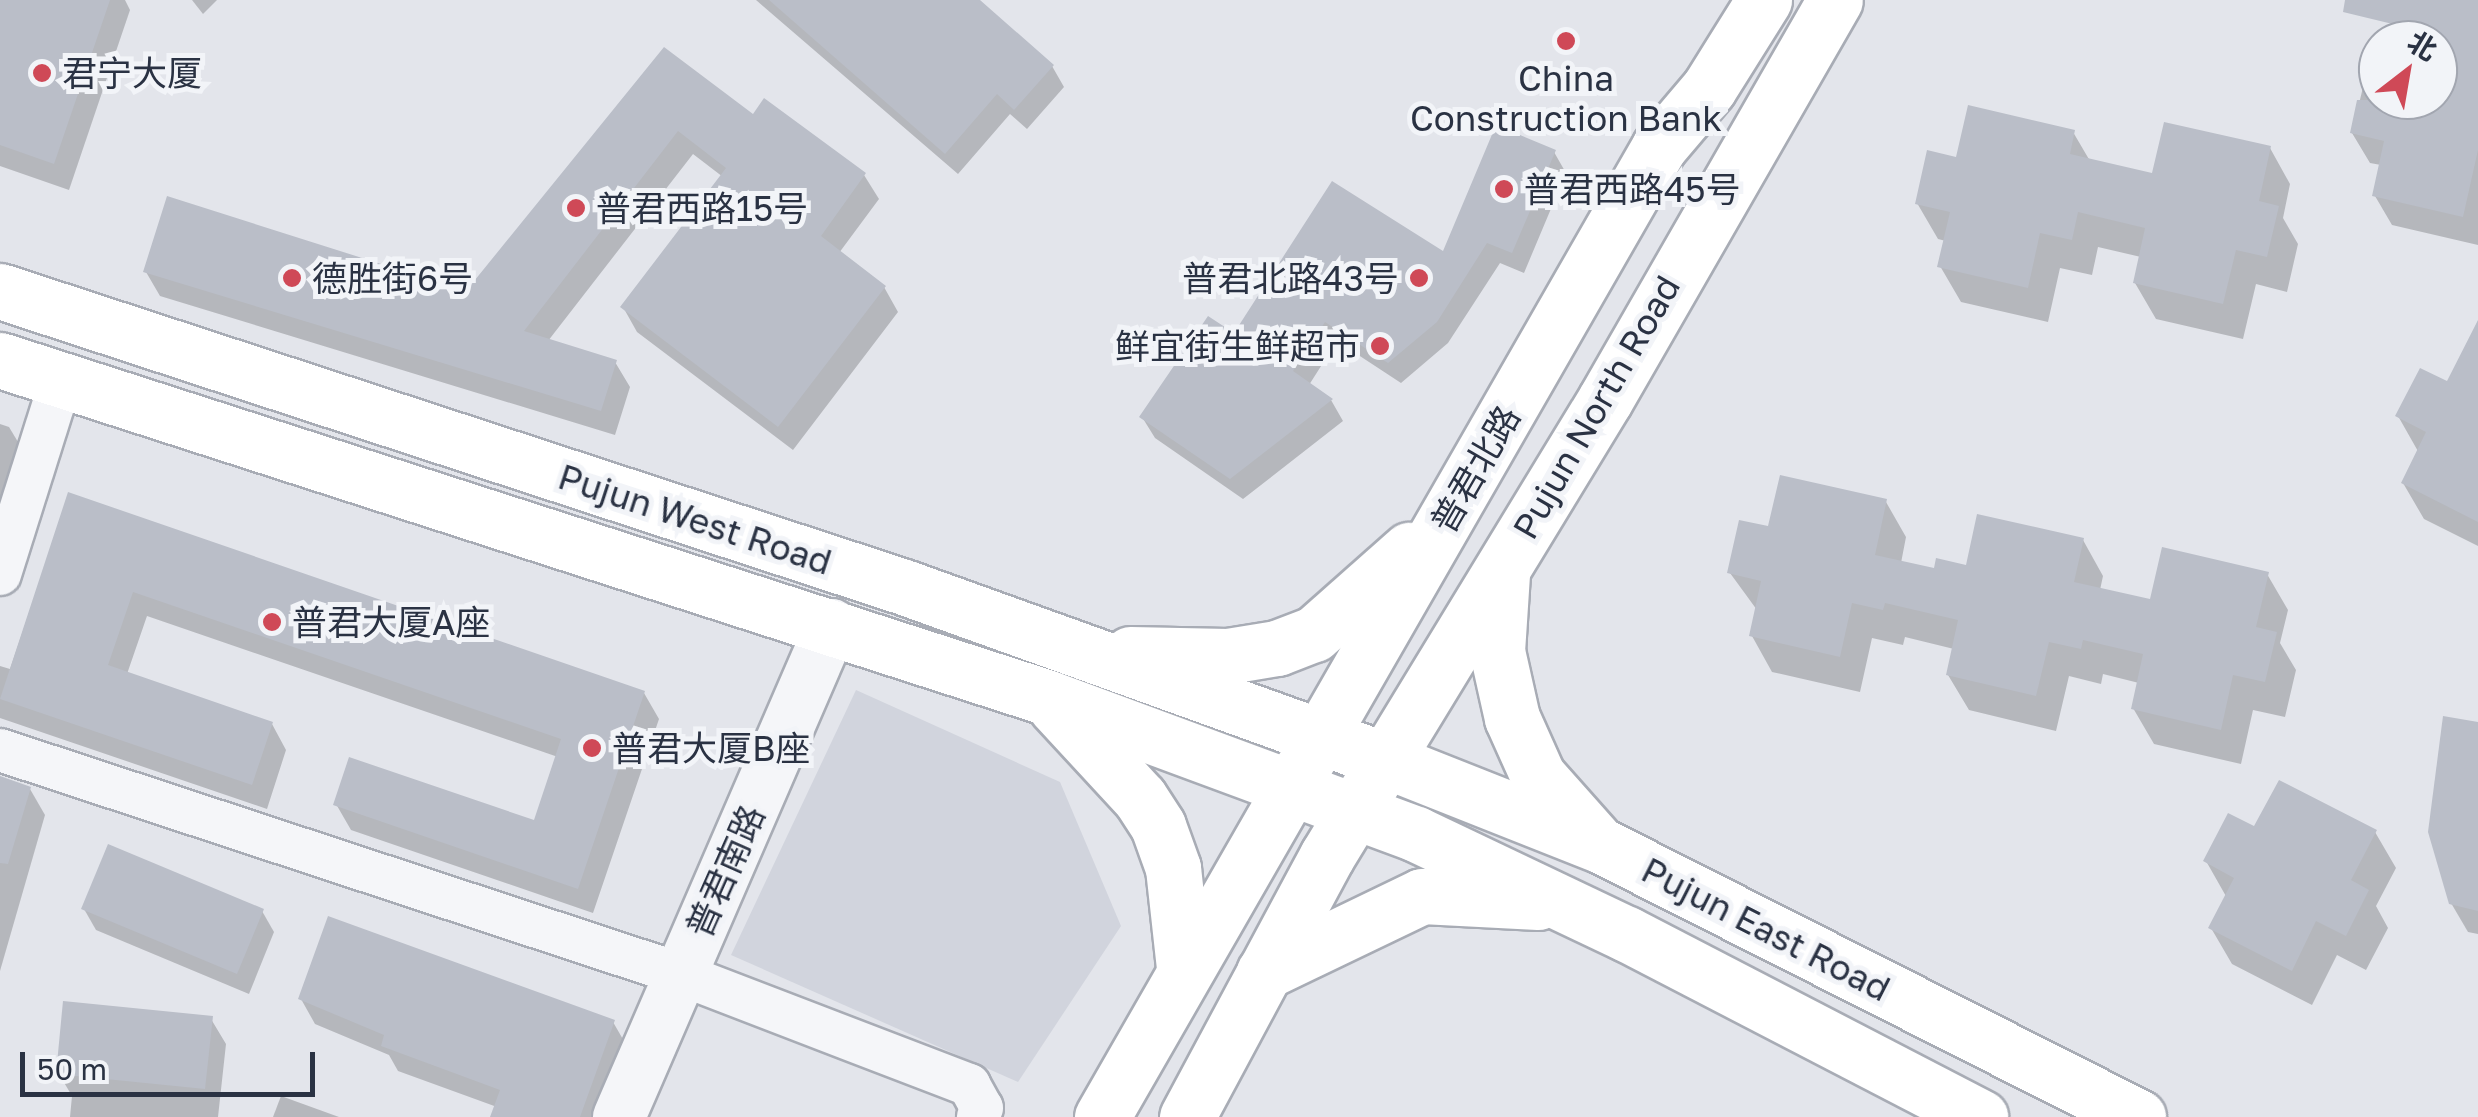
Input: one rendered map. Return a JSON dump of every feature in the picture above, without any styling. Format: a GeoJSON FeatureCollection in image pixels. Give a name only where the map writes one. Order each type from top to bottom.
{"type":"FeatureCollection","features":[{"type":"Feature","properties":{"kind":"main road","name":"Pujun North Road"},"geometry":{"type":"LineString","coordinates":[[1449,516],[1659,147],[1709,88],[1764,0]]}},
{"type":"Feature","properties":{"kind":"main road","name":"Pujun North Road"},"geometry":{"type":"LineString","coordinates":[[1355,812],[1502,571],[1836,0]]}},
{"type":"Feature","properties":{"kind":"main road","name":"Pujun West Road"},"geometry":{"type":"LineString","coordinates":[[0,291],[904,587],[1059,675],[1289,788],[1355,812]]}},
{"type":"Feature","properties":{"kind":"main road","name":"Pujun West Road"},"geometry":{"type":"LineString","coordinates":[[0,360],[832,625],[1318,736],[1385,760]]}},
{"type":"Feature","properties":{"kind":"main road"},"geometry":{"type":"LineString","coordinates":[[1184,968],[1173,868],[1158,826],[1059,675],[1228,656],[1277,648],[1314,634],[1449,516]]}},
{"type":"Feature","properties":{"kind":"main road","name":"普君北路"},"geometry":{"type":"LineString","coordinates":[[1289,788],[1449,516]]}},
{"type":"Feature","properties":{"kind":"main road"},"geometry":{"type":"LineString","coordinates":[[1502,571],[1497,651],[1512,718],[1538,776],[1600,845]]}},
{"type":"Feature","properties":{"kind":"main road","name":"Pujun East Road"},"geometry":{"type":"LineString","coordinates":[[1385,760],[1600,845],[2138,1117]]}},
{"type":"Feature","properties":{"kind":"main road"},"geometry":{"type":"LineString","coordinates":[[1102,1117],[1289,788]]}},
{"type":"Feature","properties":{"kind":"main road"},"geometry":{"type":"LineString","coordinates":[[1187,1117],[1355,812]]}},
{"type":"Feature","properties":{"kind":"main road","name":"Pujun East Road"},"geometry":{"type":"LineString","coordinates":[[1355,812],[1564,903],[1980,1117]]}},
{"type":"Feature","properties":{"kind":"main road"},"geometry":{"type":"LineString","coordinates":[[1264,972],[1422,896],[1564,903]]}},
{"type":"Feature","properties":{"kind":"street"},"geometry":{"type":"LineString","coordinates":[[0,574],[61,380]]}},
{"type":"Feature","properties":{"kind":"street","name":"普君南路"},"geometry":{"type":"LineString","coordinates":[[619,1117],[832,625]]}},
{"type":"Feature","properties":{"kind":"street"},"geometry":{"type":"LineString","coordinates":[[0,750],[680,974],[969,1085],[982,1108],[978,1117]]}},
{"type":"Feature","properties":{"kind":"shaded area"},"geometry":{"type":"Polygon","coordinates":[[[856,690],[1060,782],[1121,926],[1018,1082],[731,955],[856,690]]]}},
{"type":"Feature","properties":{"kind":"building","name":"君宁大厦"},"geometry":{"type":"Polygon","coordinates":[[[0,0],[110,0],[54,164],[0,145],[0,0]]]}},
{"type":"Feature","properties":{"kind":"building"},"geometry":{"type":"Polygon","coordinates":[[[769,0],[980,0],[1054,65],[1014,110],[997,94],[945,154],[769,0]]]}},
{"type":"Feature","properties":{"kind":"building"},"geometry":{"type":"Polygon","coordinates":[[[2345,0],[2478,0],[2478,150],[2463,217],[2372,196],[2384,141],[2350,133],[2357,100],[2358,120],[2458,120],[2458,20],[2376,20],[2343,12],[2345,0]]]}},
{"type":"Feature","properties":{"kind":"building"},"geometry":{"type":"Polygon","coordinates":[[[664,47],[753,114],[764,98],[866,173],[821,236],[886,286],[778,427],[620,307],[726,168],[678,131],[524,331],[617,360],[601,411],[143,272],[167,196],[466,291],[664,47]]]}},
{"type":"Feature","properties":{"kind":"building"},"geometry":{"type":"Polygon","coordinates":[[[1968,105],[2075,130],[2070,154],[2152,173],[2164,122],[2271,146],[2259,201],[2279,206],[2267,257],[2236,250],[2223,304],[2133,283],[2145,228],[2078,212],[2072,240],[2040,233],[2028,288],[1937,267],[1950,212],[1915,204],[1927,150],[1956,157],[1968,105]]]}},
{"type":"Feature","properties":{"kind":"building"},"geometry":{"type":"Polygon","coordinates":[[[1496,125],[1556,150],[1512,253],[1487,243],[1437,322],[1388,363],[1325,322],[1293,371],[1333,399],[1230,479],[1139,417],[1208,316],[1234,333],[1332,181],[1443,251],[1496,125]]]}},
{"type":"Feature","properties":{"kind":"building"},"geometry":{"type":"Polygon","coordinates":[[[2478,320],[2478,522],[2401,483],[2426,432],[2395,416],[2420,368],[2447,381],[2478,320]]]}},
{"type":"Feature","properties":{"kind":"building"},"geometry":{"type":"Polygon","coordinates":[[[1780,475],[1887,499],[1875,555],[1934,568],[1936,558],[1966,565],[1977,514],[2084,538],[2074,582],[2150,599],[2162,547],[2269,572],[2256,627],[2277,632],[2265,682],[2233,675],[2221,730],[2131,709],[2143,654],[2083,640],[2081,649],[2049,642],[2036,696],[1946,675],[1958,620],[1885,603],[1883,610],[1852,603],[1840,657],[1749,636],[1761,581],[1727,573],[1739,520],[1768,526],[1780,475]]]}},
{"type":"Feature","properties":{"kind":"building"},"geometry":{"type":"Polygon","coordinates":[[[68,492],[645,691],[578,889],[333,805],[349,757],[534,820],[561,739],[133,592],[108,665],[273,722],[252,785],[0,699],[68,492]]]}},
{"type":"Feature","properties":{"kind":"building"},"geometry":{"type":"Polygon","coordinates":[[[2443,716],[2478,722],[2478,911],[2449,904],[2428,832],[2443,716]]]}},
{"type":"Feature","properties":{"kind":"building"},"geometry":{"type":"Polygon","coordinates":[[[0,776],[31,787],[8,864],[0,863],[0,776]]]}},
{"type":"Feature","properties":{"kind":"building"},"geometry":{"type":"Polygon","coordinates":[[[2279,780],[2377,830],[2351,880],[2369,890],[2346,936],[2316,921],[2292,971],[2208,928],[2234,878],[2203,861],[2228,813],[2254,826],[2279,780]]]}},
{"type":"Feature","properties":{"kind":"building"},"geometry":{"type":"Polygon","coordinates":[[[108,844],[264,909],[237,974],[81,909],[108,844]]]}},
{"type":"Feature","properties":{"kind":"building"},"geometry":{"type":"Polygon","coordinates":[[[328,916],[615,1020],[580,1117],[490,1117],[500,1090],[381,1046],[384,1035],[298,999],[328,916]]]}},
{"type":"Feature","properties":{"kind":"building"},"geometry":{"type":"Polygon","coordinates":[[[63,1001],[213,1016],[205,1089],[56,1074],[63,1001]]]}},
{"type":"Feature","properties":{"kind":"place","name":"China Construction Bank"},"geometry":{"type":"Point","coordinates":[1566,41]}},
{"type":"Feature","properties":{"kind":"place","name":"君宁大厦"},"geometry":{"type":"Point","coordinates":[42,73]}},
{"type":"Feature","properties":{"kind":"place","name":"普君西路45号"},"geometry":{"type":"Point","coordinates":[1504,189]}},
{"type":"Feature","properties":{"kind":"place","name":"普君西路15号"},"geometry":{"type":"Point","coordinates":[576,208]}},
{"type":"Feature","properties":{"kind":"place","name":"德胜街6号"},"geometry":{"type":"Point","coordinates":[292,278]}},
{"type":"Feature","properties":{"kind":"place","name":"普君北路43号"},"geometry":{"type":"Point","coordinates":[1419,278]}},
{"type":"Feature","properties":{"kind":"place","name":"鲜宜街生鲜超市"},"geometry":{"type":"Point","coordinates":[1380,346]}},
{"type":"Feature","properties":{"kind":"place","name":"普君大厦A座"},"geometry":{"type":"Point","coordinates":[272,622]}},
{"type":"Feature","properties":{"kind":"place","name":"普君大厦B座"},"geometry":{"type":"Point","coordinates":[592,748]}}]}
